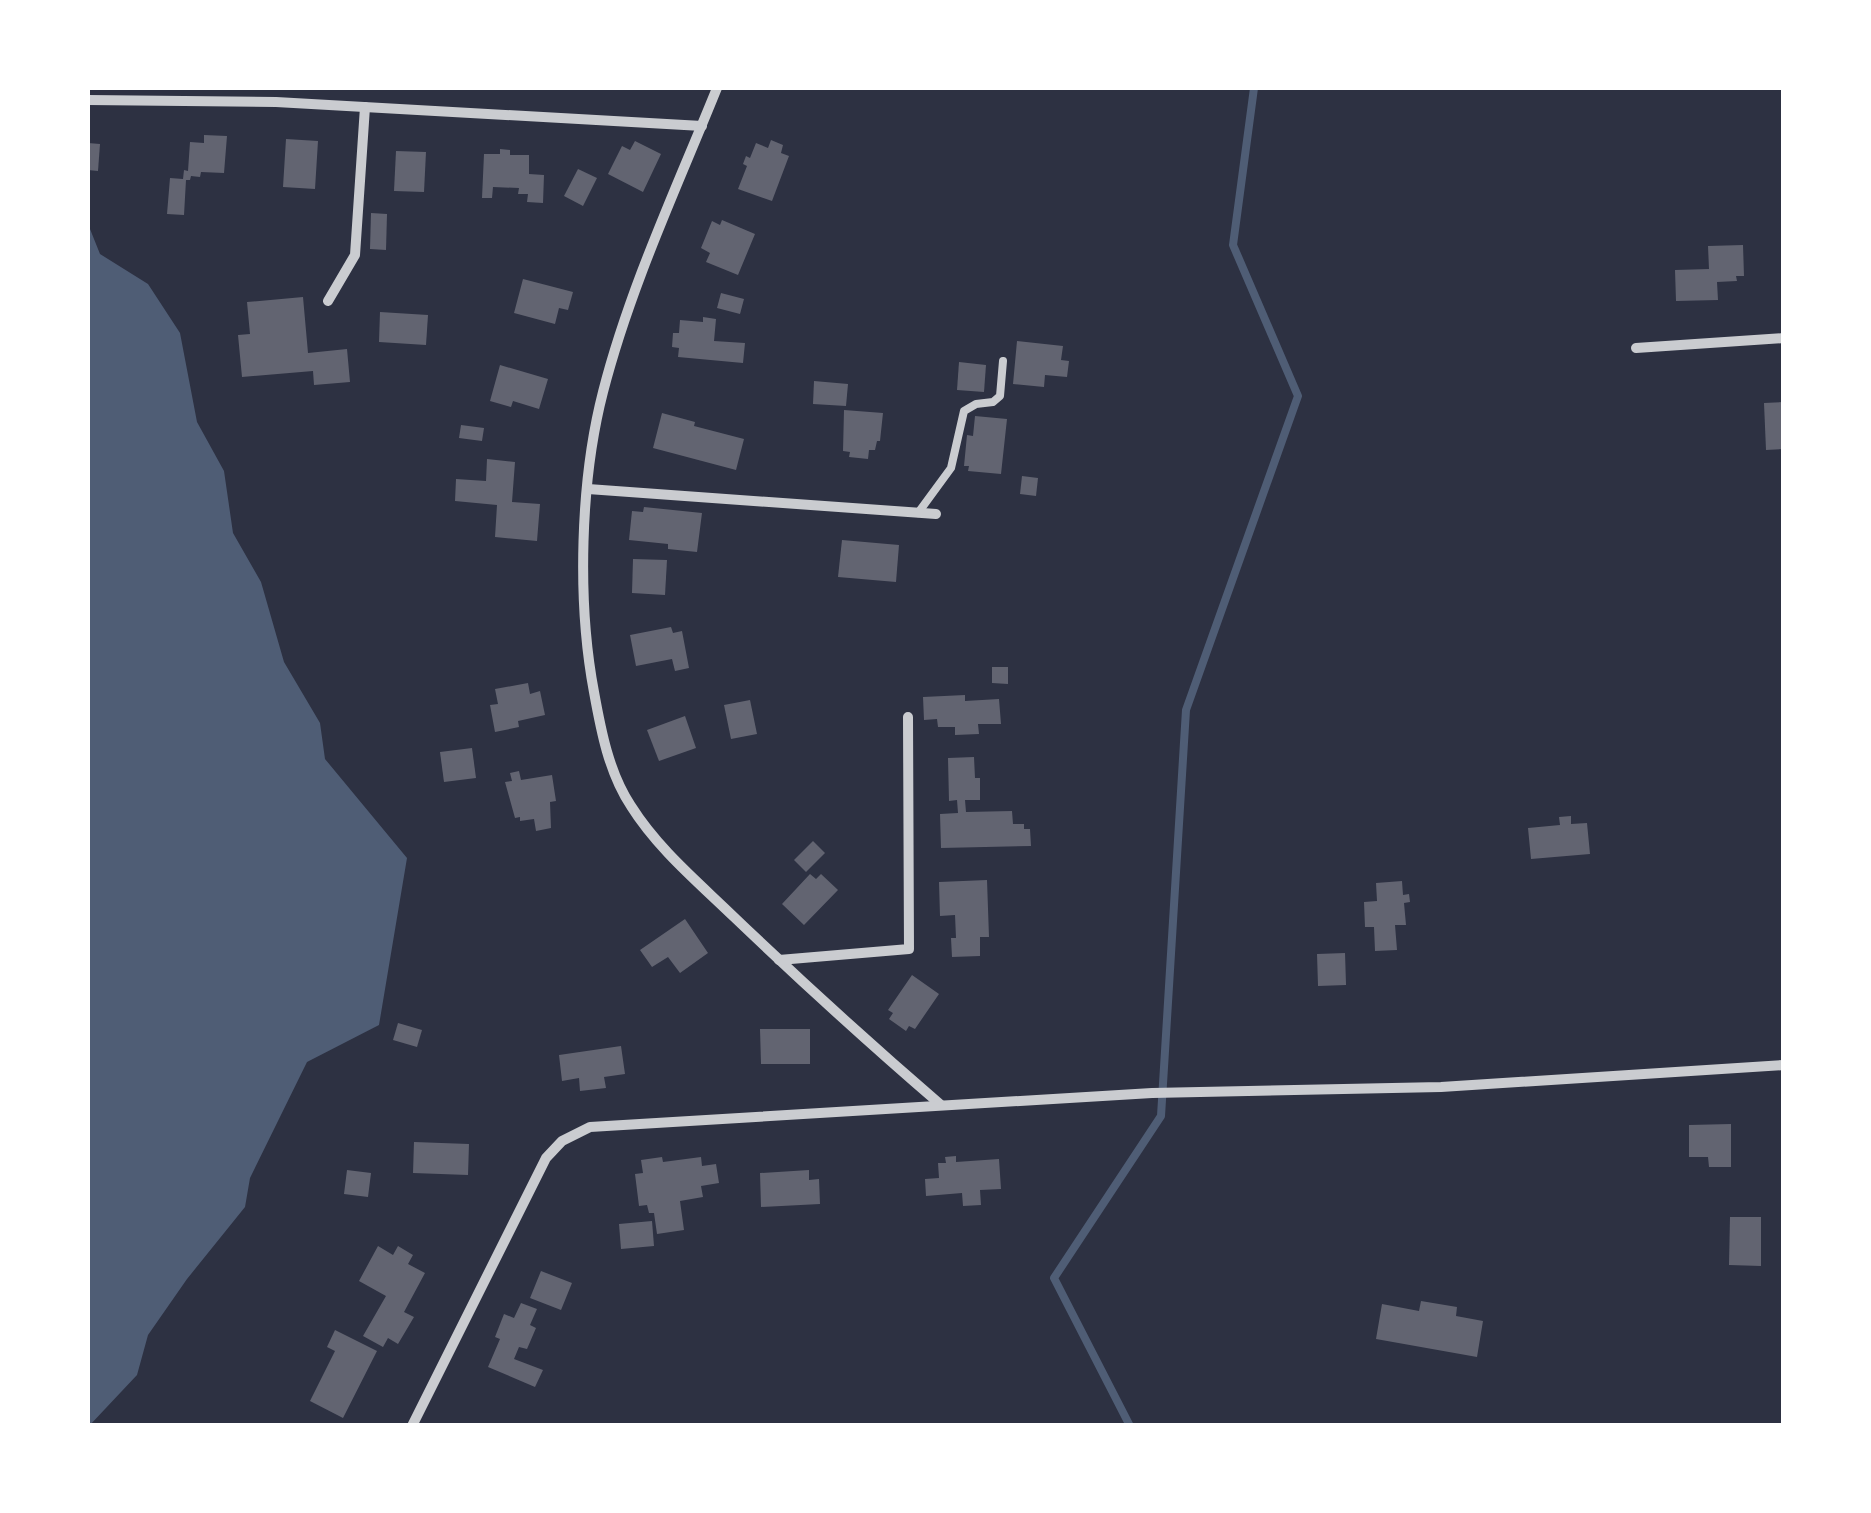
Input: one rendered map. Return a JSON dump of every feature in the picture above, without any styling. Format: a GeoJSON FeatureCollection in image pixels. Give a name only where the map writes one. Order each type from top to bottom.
{"type":"FeatureCollection","features":[{"type":"Feature","properties":{"kind":"street"},"geometry":{"type":"LineString","coordinates":[[232,88],[234,102]]}},
{"type":"Feature","properties":{"kind":"street"},"geometry":{"type":"LineString","coordinates":[[718,88],[617,343],[596,423],[584,579],[586,644],[598,710],[622,792],[658,843],[831,1010],[942,1105]]}},
{"type":"Feature","properties":{"kind":"street"},"geometry":{"type":"LineString","coordinates":[[88,100],[366,107],[702,126]]}},
{"type":"Feature","properties":{"kind":"street"},"geometry":{"type":"LineString","coordinates":[[328,301],[355,255],[366,107]]}},
{"type":"Feature","properties":{"kind":"street"},"geometry":{"type":"LineString","coordinates":[[1636,348],[1784,338]]}},
{"type":"Feature","properties":{"kind":"street"},"geometry":{"type":"LineString","coordinates":[[588,490],[936,514]]}},
{"type":"Feature","properties":{"kind":"street"},"geometry":{"type":"LineString","coordinates":[[779,960],[909,949],[908,717]]}},
{"type":"Feature","properties":{"kind":"street"},"geometry":{"type":"LineString","coordinates":[[412,1426],[546,1158],[571,1135],[590,1126],[1152,1093],[1426,1088],[1784,1065]]}},
{"type":"Feature","properties":{"kind":"lane"},"geometry":{"type":"LineString","coordinates":[[918,514],[952,468],[964,412],[1000,396],[1004,361]]}},
{"type":"Feature","properties":{"kind":"water"},"geometry":{"type":"Polygon","coordinates":[[[88,224],[100,254],[148,284],[180,333],[197,422],[224,471],[233,533],[261,582],[284,662],[320,723],[325,759],[407,858],[379,1025],[307,1062],[250,1178],[245,1207],[148,1335],[137,1375],[89,1426],[88,224]]]}},
{"type":"Feature","properties":{"kind":"building"},"geometry":{"type":"Polygon","coordinates":[[[204,135],[227,136],[224,173],[201,172],[200,177],[191,176],[186,180],[184,215],[167,214],[170,178],[183,179],[184,170],[188,171],[190,142],[204,143],[204,135]]]}},
{"type":"Feature","properties":{"kind":"building"},"geometry":{"type":"Polygon","coordinates":[[[286,139],[318,141],[315,189],[283,187],[286,139]]]}},
{"type":"Feature","properties":{"kind":"building"},"geometry":{"type":"Polygon","coordinates":[[[771,140],[783,145],[781,153],[789,156],[772,201],[738,189],[747,166],[743,164],[746,156],[750,158],[756,143],[768,148],[771,140]]]}},
{"type":"Feature","properties":{"kind":"building"},"geometry":{"type":"Polygon","coordinates":[[[635,141],[661,154],[643,192],[608,174],[622,146],[630,150],[635,141]]]}},
{"type":"Feature","properties":{"kind":"building"},"geometry":{"type":"Polygon","coordinates":[[[88,143],[100,144],[98,171],[88,170],[88,143]]]}},
{"type":"Feature","properties":{"kind":"building"},"geometry":{"type":"Polygon","coordinates":[[[500,149],[510,150],[510,155],[529,155],[529,174],[544,175],[543,203],[527,202],[528,194],[518,194],[519,188],[493,187],[492,198],[482,198],[484,154],[500,154],[500,149]]]}},
{"type":"Feature","properties":{"kind":"building"},"geometry":{"type":"Polygon","coordinates":[[[396,151],[426,152],[424,192],[394,191],[396,151]]]}},
{"type":"Feature","properties":{"kind":"building"},"geometry":{"type":"Polygon","coordinates":[[[578,169],[597,178],[583,206],[564,196],[578,169]]]}},
{"type":"Feature","properties":{"kind":"building"},"geometry":{"type":"Polygon","coordinates":[[[371,213],[387,214],[386,250],[370,249],[371,213]]]}},
{"type":"Feature","properties":{"kind":"building"},"geometry":{"type":"Polygon","coordinates":[[[722,220],[755,234],[738,275],[706,262],[710,253],[701,248],[712,221],[720,225],[722,220]]]}},
{"type":"Feature","properties":{"kind":"building"},"geometry":{"type":"Polygon","coordinates":[[[1743,245],[1744,276],[1736,276],[1737,281],[1717,282],[1718,300],[1676,301],[1675,270],[1709,269],[1708,246],[1743,245]]]}},
{"type":"Feature","properties":{"kind":"building"},"geometry":{"type":"Polygon","coordinates":[[[523,279],[573,292],[568,310],[559,308],[555,324],[514,313],[523,279]]]}},
{"type":"Feature","properties":{"kind":"building"},"geometry":{"type":"Polygon","coordinates":[[[721,293],[744,299],[740,314],[717,308],[721,293]]]}},
{"type":"Feature","properties":{"kind":"building"},"geometry":{"type":"Polygon","coordinates":[[[303,297],[308,353],[347,349],[350,382],[314,385],[313,371],[242,377],[238,335],[250,334],[247,302],[303,297]]]}},
{"type":"Feature","properties":{"kind":"building"},"geometry":{"type":"Polygon","coordinates":[[[380,312],[428,315],[426,345],[379,342],[380,312]]]}},
{"type":"Feature","properties":{"kind":"building"},"geometry":{"type":"Polygon","coordinates":[[[703,317],[716,319],[714,341],[745,343],[743,363],[678,357],[679,348],[672,347],[673,333],[679,333],[680,320],[703,322],[703,317]]]}},
{"type":"Feature","properties":{"kind":"building"},"geometry":{"type":"Polygon","coordinates":[[[1017,341],[1063,346],[1061,360],[1069,361],[1067,377],[1045,375],[1044,387],[1013,384],[1017,341]]]}},
{"type":"Feature","properties":{"kind":"building"},"geometry":{"type":"Polygon","coordinates":[[[959,362],[986,365],[984,392],[957,390],[959,362]]]}},
{"type":"Feature","properties":{"kind":"building"},"geometry":{"type":"Polygon","coordinates":[[[500,365],[548,379],[539,409],[513,401],[511,407],[490,401],[500,365]]]}},
{"type":"Feature","properties":{"kind":"building"},"geometry":{"type":"Polygon","coordinates":[[[814,381],[848,384],[846,406],[813,404],[814,381]]]}},
{"type":"Feature","properties":{"kind":"building"},"geometry":{"type":"Polygon","coordinates":[[[1784,402],[1784,449],[1766,450],[1764,403],[1784,402]]]}},
{"type":"Feature","properties":{"kind":"building"},"geometry":{"type":"Polygon","coordinates":[[[844,410],[883,413],[880,441],[875,450],[869,450],[868,459],[849,457],[850,452],[843,451],[844,410]]]}},
{"type":"Feature","properties":{"kind":"building"},"geometry":{"type":"Polygon","coordinates":[[[662,413],[744,439],[736,470],[653,448],[662,413]]]}},
{"type":"Feature","properties":{"kind":"building"},"geometry":{"type":"Polygon","coordinates":[[[975,416],[1007,419],[1001,474],[968,471],[969,466],[964,466],[967,435],[973,436],[975,416]]]}},
{"type":"Feature","properties":{"kind":"building"},"geometry":{"type":"Polygon","coordinates":[[[461,425],[484,428],[482,441],[459,438],[461,425]]]}},
{"type":"Feature","properties":{"kind":"building"},"geometry":{"type":"Polygon","coordinates":[[[487,459],[515,462],[512,502],[540,504],[537,541],[495,537],[497,505],[455,501],[456,479],[486,481],[487,459]]]}},
{"type":"Feature","properties":{"kind":"building"},"geometry":{"type":"Polygon","coordinates":[[[1022,476],[1038,478],[1036,496],[1020,494],[1022,476]]]}},
{"type":"Feature","properties":{"kind":"building"},"geometry":{"type":"Polygon","coordinates":[[[644,507],[702,513],[697,552],[629,540],[632,511],[643,512],[644,507]]]}},
{"type":"Feature","properties":{"kind":"building"},"geometry":{"type":"Polygon","coordinates":[[[842,540],[899,545],[896,582],[838,577],[842,540]]]}},
{"type":"Feature","properties":{"kind":"building"},"geometry":{"type":"Polygon","coordinates":[[[633,559],[667,560],[665,595],[632,593],[633,559]]]}},
{"type":"Feature","properties":{"kind":"building"},"geometry":{"type":"Polygon","coordinates":[[[671,627],[673,633],[682,631],[689,668],[675,671],[672,659],[636,666],[630,635],[671,627]]]}},
{"type":"Feature","properties":{"kind":"building"},"geometry":{"type":"Polygon","coordinates":[[[992,667],[1008,667],[1008,684],[992,683],[992,667]]]}},
{"type":"Feature","properties":{"kind":"building"},"geometry":{"type":"Polygon","coordinates":[[[528,683],[530,694],[540,691],[545,715],[518,721],[519,727],[495,732],[490,705],[498,704],[495,689],[528,683]]]}},
{"type":"Feature","properties":{"kind":"building"},"geometry":{"type":"Polygon","coordinates":[[[965,695],[965,701],[999,699],[1001,724],[978,724],[979,734],[955,735],[955,727],[938,727],[937,719],[924,720],[923,697],[965,695]]]}},
{"type":"Feature","properties":{"kind":"building"},"geometry":{"type":"Polygon","coordinates":[[[750,700],[757,734],[731,739],[724,705],[750,700]]]}},
{"type":"Feature","properties":{"kind":"building"},"geometry":{"type":"Polygon","coordinates":[[[685,716],[696,748],[659,761],[647,730],[685,716]]]}},
{"type":"Feature","properties":{"kind":"building"},"geometry":{"type":"Polygon","coordinates":[[[472,748],[476,778],[444,782],[440,752],[472,748]]]}},
{"type":"Feature","properties":{"kind":"building"},"geometry":{"type":"Polygon","coordinates":[[[974,757],[975,778],[980,778],[980,800],[965,800],[966,812],[1012,811],[1013,824],[1024,824],[1024,829],[1030,829],[1031,846],[941,848],[940,814],[958,813],[957,800],[949,801],[948,758],[974,757]]]}},
{"type":"Feature","properties":{"kind":"building"},"geometry":{"type":"Polygon","coordinates":[[[519,771],[521,780],[552,775],[556,801],[550,802],[551,828],[536,831],[534,819],[515,818],[505,782],[512,781],[510,773],[519,771]]]}},
{"type":"Feature","properties":{"kind":"building"},"geometry":{"type":"Polygon","coordinates":[[[1571,816],[1571,824],[1587,823],[1590,854],[1531,859],[1528,828],[1560,825],[1559,817],[1571,816]]]}},
{"type":"Feature","properties":{"kind":"building"},"geometry":{"type":"Polygon","coordinates":[[[813,841],[825,853],[806,872],[794,860],[813,841]]]}},
{"type":"Feature","properties":{"kind":"building"},"geometry":{"type":"Polygon","coordinates":[[[810,874],[816,879],[821,874],[838,890],[804,925],[782,904],[810,874]]]}},
{"type":"Feature","properties":{"kind":"building"},"geometry":{"type":"Polygon","coordinates":[[[987,880],[989,937],[980,937],[980,956],[952,957],[955,915],[940,916],[939,882],[987,880]]]}},
{"type":"Feature","properties":{"kind":"building"},"geometry":{"type":"Polygon","coordinates":[[[1402,881],[1403,895],[1409,894],[1410,902],[1404,903],[1406,925],[1395,925],[1397,950],[1375,951],[1374,927],[1365,927],[1364,902],[1377,901],[1376,883],[1402,881]]]}},
{"type":"Feature","properties":{"kind":"building"},"geometry":{"type":"Polygon","coordinates":[[[685,919],[708,953],[680,973],[668,957],[652,967],[640,950],[685,919]]]}},
{"type":"Feature","properties":{"kind":"building"},"geometry":{"type":"Polygon","coordinates":[[[1345,953],[1346,985],[1318,986],[1317,954],[1345,953]]]}},
{"type":"Feature","properties":{"kind":"building"},"geometry":{"type":"Polygon","coordinates":[[[912,975],[939,994],[915,1029],[909,1026],[906,1031],[889,1019],[893,1013],[888,1010],[912,975]]]}},
{"type":"Feature","properties":{"kind":"building"},"geometry":{"type":"Polygon","coordinates":[[[398,1023],[422,1030],[417,1047],[393,1040],[398,1023]]]}},
{"type":"Feature","properties":{"kind":"building"},"geometry":{"type":"Polygon","coordinates":[[[760,1029],[810,1029],[810,1064],[761,1064],[760,1029]]]}},
{"type":"Feature","properties":{"kind":"building"},"geometry":{"type":"Polygon","coordinates":[[[621,1046],[625,1074],[604,1077],[606,1088],[580,1091],[579,1078],[562,1081],[559,1055],[621,1046]]]}},
{"type":"Feature","properties":{"kind":"building"},"geometry":{"type":"Polygon","coordinates":[[[1731,1124],[1731,1167],[1709,1167],[1708,1157],[1689,1157],[1689,1125],[1731,1124]]]}},
{"type":"Feature","properties":{"kind":"building"},"geometry":{"type":"Polygon","coordinates":[[[414,1142],[469,1144],[468,1175],[413,1173],[414,1142]]]}},
{"type":"Feature","properties":{"kind":"building"},"geometry":{"type":"Polygon","coordinates":[[[956,1156],[956,1162],[999,1159],[1001,1189],[980,1190],[981,1205],[963,1206],[962,1193],[926,1196],[925,1179],[939,1178],[938,1163],[946,1163],[945,1157],[956,1156]]]}},
{"type":"Feature","properties":{"kind":"building"},"geometry":{"type":"Polygon","coordinates":[[[662,1157],[663,1162],[701,1157],[702,1166],[716,1164],[719,1183],[701,1186],[703,1197],[680,1201],[684,1230],[657,1234],[654,1213],[649,1213],[647,1205],[639,1206],[635,1174],[643,1173],[641,1160],[662,1157]]]}},
{"type":"Feature","properties":{"kind":"building"},"geometry":{"type":"Polygon","coordinates":[[[347,1170],[371,1173],[368,1197],[344,1194],[347,1170]]]}},
{"type":"Feature","properties":{"kind":"building"},"geometry":{"type":"Polygon","coordinates":[[[809,1170],[809,1180],[819,1179],[820,1204],[761,1207],[760,1173],[809,1170]]]}},
{"type":"Feature","properties":{"kind":"building"},"geometry":{"type":"Polygon","coordinates":[[[1730,1217],[1761,1217],[1761,1266],[1729,1265],[1730,1217]]]}},
{"type":"Feature","properties":{"kind":"building"},"geometry":{"type":"Polygon","coordinates":[[[652,1221],[654,1246],[621,1249],[619,1224],[652,1221]]]}},
{"type":"Feature","properties":{"kind":"building"},"geometry":{"type":"Polygon","coordinates":[[[378,1246],[393,1255],[398,1246],[413,1255],[408,1264],[425,1273],[404,1312],[414,1317],[398,1344],[388,1338],[383,1347],[363,1336],[386,1296],[359,1281],[378,1246]]]}},
{"type":"Feature","properties":{"kind":"building"},"geometry":{"type":"Polygon","coordinates":[[[541,1271],[572,1283],[561,1310],[530,1298],[541,1271]]]}},
{"type":"Feature","properties":{"kind":"building"},"geometry":{"type":"Polygon","coordinates":[[[1421,1301],[1457,1307],[1456,1316],[1483,1321],[1477,1357],[1376,1339],[1382,1304],[1419,1311],[1421,1301]]]}},
{"type":"Feature","properties":{"kind":"building"},"geometry":{"type":"Polygon","coordinates":[[[521,1303],[537,1309],[530,1325],[536,1328],[527,1349],[519,1347],[514,1359],[543,1370],[535,1387],[488,1367],[500,1339],[495,1337],[504,1314],[514,1318],[521,1303]]]}},
{"type":"Feature","properties":{"kind":"building"},"geometry":{"type":"Polygon","coordinates":[[[335,1330],[377,1351],[343,1418],[310,1401],[335,1351],[327,1347],[335,1330]]]}},
{"type":"Feature","properties":{"kind":"waterway"},"geometry":{"type":"LineString","coordinates":[[1130,1426],[1054,1278],[1161,1116],[1186,710],[1298,396],[1233,245],[1254,88]]}}]}
